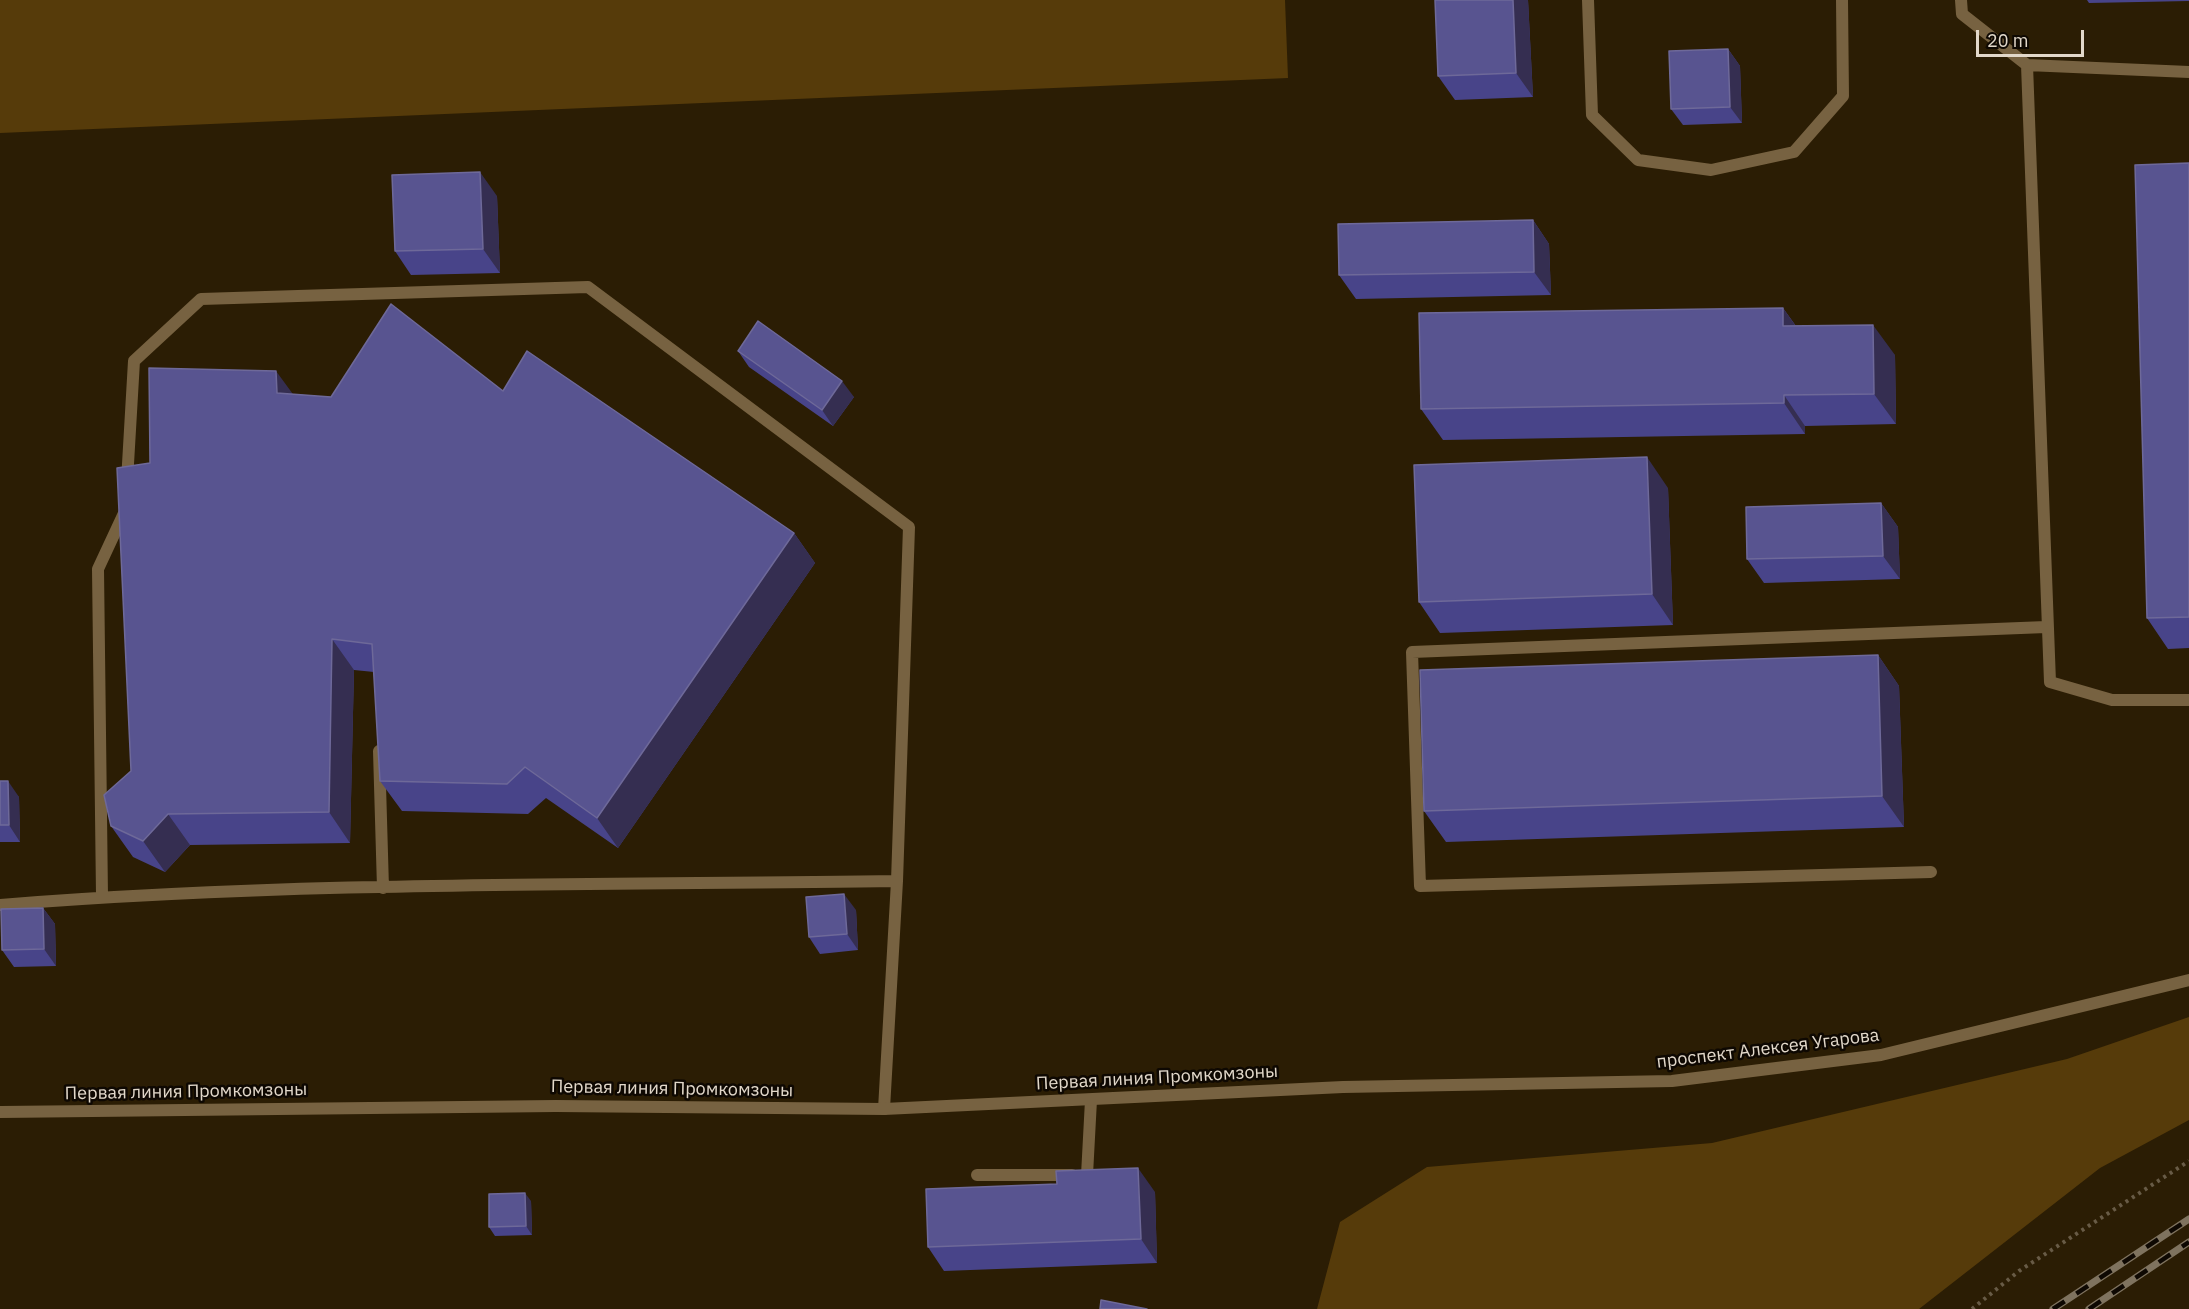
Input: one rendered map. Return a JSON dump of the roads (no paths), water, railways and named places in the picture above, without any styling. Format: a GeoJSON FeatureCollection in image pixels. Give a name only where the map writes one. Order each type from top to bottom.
{"type":"FeatureCollection","features":[{"type":"Feature","properties":{"kind":"street"},"geometry":{"type":"LineString","coordinates":[[1588,0],[1592,115],[1638,160],[1711,170],[1794,152],[1843,96],[1842,0]]}},
{"type":"Feature","properties":{"kind":"street"},"geometry":{"type":"LineString","coordinates":[[1961,0],[1962,14],[2027,65],[2189,72]]}},
{"type":"Feature","properties":{"kind":"street"},"geometry":{"type":"LineString","coordinates":[[2027,65],[2046,627],[2050,682],[2112,700],[2189,699]]}},
{"type":"Feature","properties":{"kind":"street"},"geometry":{"type":"LineString","coordinates":[[102,896],[98,569],[125,513],[134,361],[201,299],[588,287],[909,527],[897,881],[884,1109]]}},
{"type":"Feature","properties":{"kind":"street"},"geometry":{"type":"LineString","coordinates":[[1931,872],[1420,886],[1412,652],[2046,627]]}},
{"type":"Feature","properties":{"kind":"street"},"geometry":{"type":"LineString","coordinates":[[378,735],[383,888]]}},
{"type":"Feature","properties":{"kind":"street"},"geometry":{"type":"LineString","coordinates":[[0,905],[102,896],[383,888],[897,881]]}},
{"type":"Feature","properties":{"kind":"street","name":"проспект Алексея Угарова"},"geometry":{"type":"LineString","coordinates":[[1343,1087],[1684,1080],[1881,1055],[2189,980]]}},
{"type":"Feature","properties":{"kind":"street","name":"Первая линия Промкомзоны"},"geometry":{"type":"LineString","coordinates":[[0,1112],[556,1106],[884,1109],[1343,1087]]}},
{"type":"Feature","properties":{"kind":"street"},"geometry":{"type":"LineString","coordinates":[[977,1175],[1093,1175],[1091,1100]]}},
{"type":"Feature","properties":{"kind":"railway"},"geometry":{"type":"LineString","coordinates":[[2053,1309],[2189,1219]]}},
{"type":"Feature","properties":{"kind":"railway"},"geometry":{"type":"LineString","coordinates":[[2089,1309],[2189,1242]]}}]}
